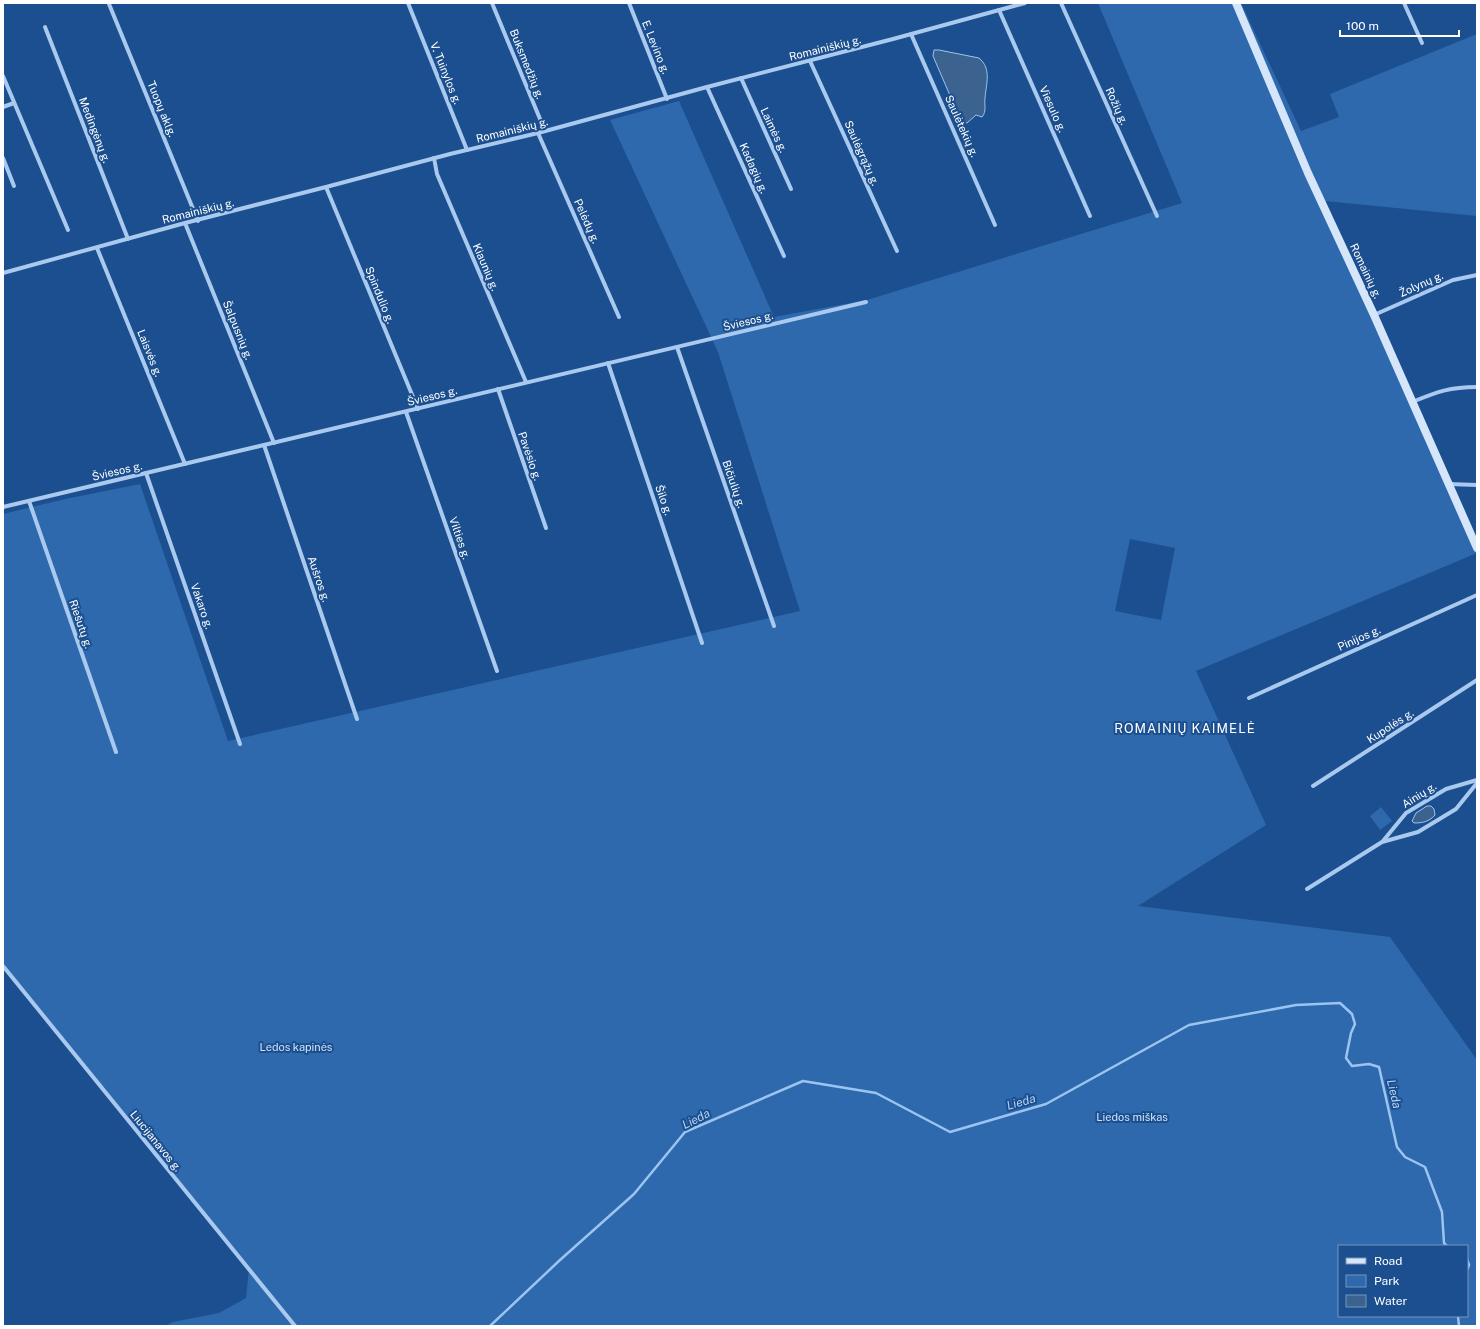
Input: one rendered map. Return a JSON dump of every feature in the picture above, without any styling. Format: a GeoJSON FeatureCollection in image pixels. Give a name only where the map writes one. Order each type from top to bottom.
{"type":"FeatureCollection","features":[{"type":"Feature","properties":{"kind":"main road","name":"Romainių g."},"geometry":{"type":"LineString","coordinates":[[1236,3],[1308,173],[1374,315],[1411,402],[1477,548]]}},
{"type":"Feature","properties":{"kind":"street","name":"V. Tuinylos g."},"geometry":{"type":"LineString","coordinates":[[408,3],[467,150]]}},
{"type":"Feature","properties":{"kind":"street","name":"Buksmedžių g."},"geometry":{"type":"LineString","coordinates":[[492,3],[545,131]]}},
{"type":"Feature","properties":{"kind":"street","name":"E. Levino g."},"geometry":{"type":"LineString","coordinates":[[629,3],[667,99]]}},
{"type":"Feature","properties":{"kind":"street","name":"Romainiškių g."},"geometry":{"type":"LineString","coordinates":[[3,273],[185,223],[326,188],[434,158],[538,133],[741,78],[912,34],[999,10],[1013,4],[1025,3]]}},
{"type":"Feature","properties":{"kind":"street","name":"Rožių g."},"geometry":{"type":"LineString","coordinates":[[1061,3],[1157,216]]}},
{"type":"Feature","properties":{"kind":"street"},"geometry":{"type":"LineString","coordinates":[[1404,3],[1422,43]]}},
{"type":"Feature","properties":{"kind":"street","name":"Tuopų aklg."},"geometry":{"type":"LineString","coordinates":[[109,4],[198,221]]}},
{"type":"Feature","properties":{"kind":"street","name":"Viesulo g."},"geometry":{"type":"LineString","coordinates":[[999,10],[1090,216]]}},
{"type":"Feature","properties":{"kind":"street","name":"Medingėnų g."},"geometry":{"type":"LineString","coordinates":[[45,28],[128,239]]}},
{"type":"Feature","properties":{"kind":"street","name":"Saulėtekių g."},"geometry":{"type":"LineString","coordinates":[[912,34],[996,225]]}},
{"type":"Feature","properties":{"kind":"street","name":"Saulėgrąžų g."},"geometry":{"type":"LineString","coordinates":[[810,61],[897,251]]}},
{"type":"Feature","properties":{"kind":"street"},"geometry":{"type":"LineString","coordinates":[[3,76],[68,230]]}},
{"type":"Feature","properties":{"kind":"street","name":"Laimės g."},"geometry":{"type":"LineString","coordinates":[[741,78],[792,189]]}},
{"type":"Feature","properties":{"kind":"street","name":"Kadagių g."},"geometry":{"type":"LineString","coordinates":[[707,87],[784,256]]}},
{"type":"Feature","properties":{"kind":"street"},"geometry":{"type":"LineString","coordinates":[[3,107],[14,103]]}},
{"type":"Feature","properties":{"kind":"street","name":"Pelėdų g."},"geometry":{"type":"LineString","coordinates":[[538,133],[619,317]]}},
{"type":"Feature","properties":{"kind":"street"},"geometry":{"type":"LineString","coordinates":[[3,158],[14,186]]}},
{"type":"Feature","properties":{"kind":"street","name":"Kiaunių g."},"geometry":{"type":"LineString","coordinates":[[434,158],[437,174],[526,382]]}},
{"type":"Feature","properties":{"kind":"street","name":"Spindulio g."},"geometry":{"type":"LineString","coordinates":[[326,188],[418,409]]}},
{"type":"Feature","properties":{"kind":"street","name":"Šalpusnių g."},"geometry":{"type":"LineString","coordinates":[[185,223],[274,443]]}},
{"type":"Feature","properties":{"kind":"street","name":"Laisvės g."},"geometry":{"type":"LineString","coordinates":[[98,248],[185,464]]}},
{"type":"Feature","properties":{"kind":"street","name":"Žolynų g."},"geometry":{"type":"LineString","coordinates":[[1374,315],[1453,280],[1477,275]]}},
{"type":"Feature","properties":{"kind":"street","name":"Šviesos g."},"geometry":{"type":"LineString","coordinates":[[3,507],[866,302]]}},
{"type":"Feature","properties":{"kind":"street","name":"Bičiulių g."},"geometry":{"type":"LineString","coordinates":[[677,348],[774,626]]}},
{"type":"Feature","properties":{"kind":"street","name":"Šilo g."},"geometry":{"type":"LineString","coordinates":[[608,363],[702,643]]}},
{"type":"Feature","properties":{"kind":"street"},"geometry":{"type":"LineString","coordinates":[[1411,402],[1443,390],[1463,387],[1477,387]]}},
{"type":"Feature","properties":{"kind":"street","name":"Pavėsio g."},"geometry":{"type":"LineString","coordinates":[[498,389],[546,528]]}},
{"type":"Feature","properties":{"kind":"street","name":"Vilties g."},"geometry":{"type":"LineString","coordinates":[[406,412],[497,671]]}},
{"type":"Feature","properties":{"kind":"street","name":"Aušros g."},"geometry":{"type":"LineString","coordinates":[[264,445],[357,719]]}},
{"type":"Feature","properties":{"kind":"street","name":"Vakaro g."},"geometry":{"type":"LineString","coordinates":[[146,473],[240,744]]}},
{"type":"Feature","properties":{"kind":"street"},"geometry":{"type":"LineString","coordinates":[[1448,484],[1477,485]]}},
{"type":"Feature","properties":{"kind":"street","name":"Riešutų g."},"geometry":{"type":"LineString","coordinates":[[30,501],[116,752]]}},
{"type":"Feature","properties":{"kind":"street","name":"Pinijos g."},"geometry":{"type":"LineString","coordinates":[[1249,698],[1477,595]]}},
{"type":"Feature","properties":{"kind":"street","name":"Kupolės g."},"geometry":{"type":"LineString","coordinates":[[1313,786],[1477,680]]}},
{"type":"Feature","properties":{"kind":"street","name":"Ainių g."},"geometry":{"type":"LineString","coordinates":[[1382,842],[1406,813],[1446,789],[1477,781]]}},
{"type":"Feature","properties":{"kind":"street","name":"Ainių g."},"geometry":{"type":"LineString","coordinates":[[1307,889],[1382,842],[1418,832],[1456,808],[1477,781]]}},
{"type":"Feature","properties":{"kind":"street","name":"Liucijanavos g."},"geometry":{"type":"LineString","coordinates":[[3,966],[296,1326]]}},
{"type":"Feature","properties":{"kind":"green space"},"geometry":{"type":"Polygon","coordinates":[[[1098,3],[1241,3],[1301,131],[1339,117],[1330,94],[1477,34],[1477,216],[1325,201],[1477,548],[1477,553],[1196,671],[1266,825],[1138,906],[1390,937],[1477,1060],[1477,1326],[165,1326],[173,1322],[219,1313],[246,1298],[249,1269],[3,966],[3,514],[65,499],[140,484],[228,741],[800,611],[718,352],[610,120],[679,101],[774,317],[867,300],[1182,203],[1098,3]],[[1130,539],[1115,611],[1161,620],[1175,548],[1130,539]]]}},
{"type":"Feature","properties":{"kind":"green space"},"geometry":{"type":"Polygon","coordinates":[[[1381,807],[1392,821],[1380,830],[1370,816],[1381,807]]]}},
{"type":"Feature","properties":{"kind":"water"},"geometry":{"type":"Polygon","coordinates":[[[934,50],[979,58],[983,62],[986,67],[987,77],[985,110],[982,117],[976,115],[967,123],[961,121],[933,56],[934,50]]]}},
{"type":"Feature","properties":{"kind":"water"},"geometry":{"type":"Polygon","coordinates":[[[1427,806],[1431,806],[1434,809],[1435,815],[1425,822],[1414,823],[1412,821],[1416,813],[1427,806]]]}},
{"type":"Feature","properties":{"kind":"waterway","name":"Lieda"},"geometry":{"type":"LineString","coordinates":[[490,1326],[560,1260],[634,1194],[685,1132],[803,1081],[876,1093],[950,1132],[1046,1104],[1189,1025],[1296,1005],[1340,1003],[1352,1014],[1355,1024],[1351,1033],[1346,1058],[1352,1066],[1369,1064],[1379,1067],[1397,1147],[1405,1157],[1425,1167],[1442,1212],[1444,1243],[1446,1245]]}},
{"type":"Feature","properties":{"kind":"waterway","name":"Lieda"},"geometry":{"type":"LineString","coordinates":[[1468,1262],[1468,1268]]}},
{"type":"Feature","properties":{"kind":"waterway","name":"Lieda"},"geometry":{"type":"LineString","coordinates":[[1458,1317],[1459,1326]]}},
{"type":"Feature","properties":{"kind":"district","name":"ROMAINIŲ KAIMELĖ"},"geometry":{"type":"Point","coordinates":[1185,728]}},
{"type":"Feature","properties":{"kind":"park label","name":"Ledos kapinės"},"geometry":{"type":"Point","coordinates":[296,1047]}},
{"type":"Feature","properties":{"kind":"park label","name":"Liedos miškas"},"geometry":{"type":"Point","coordinates":[1132,1117]}}]}
